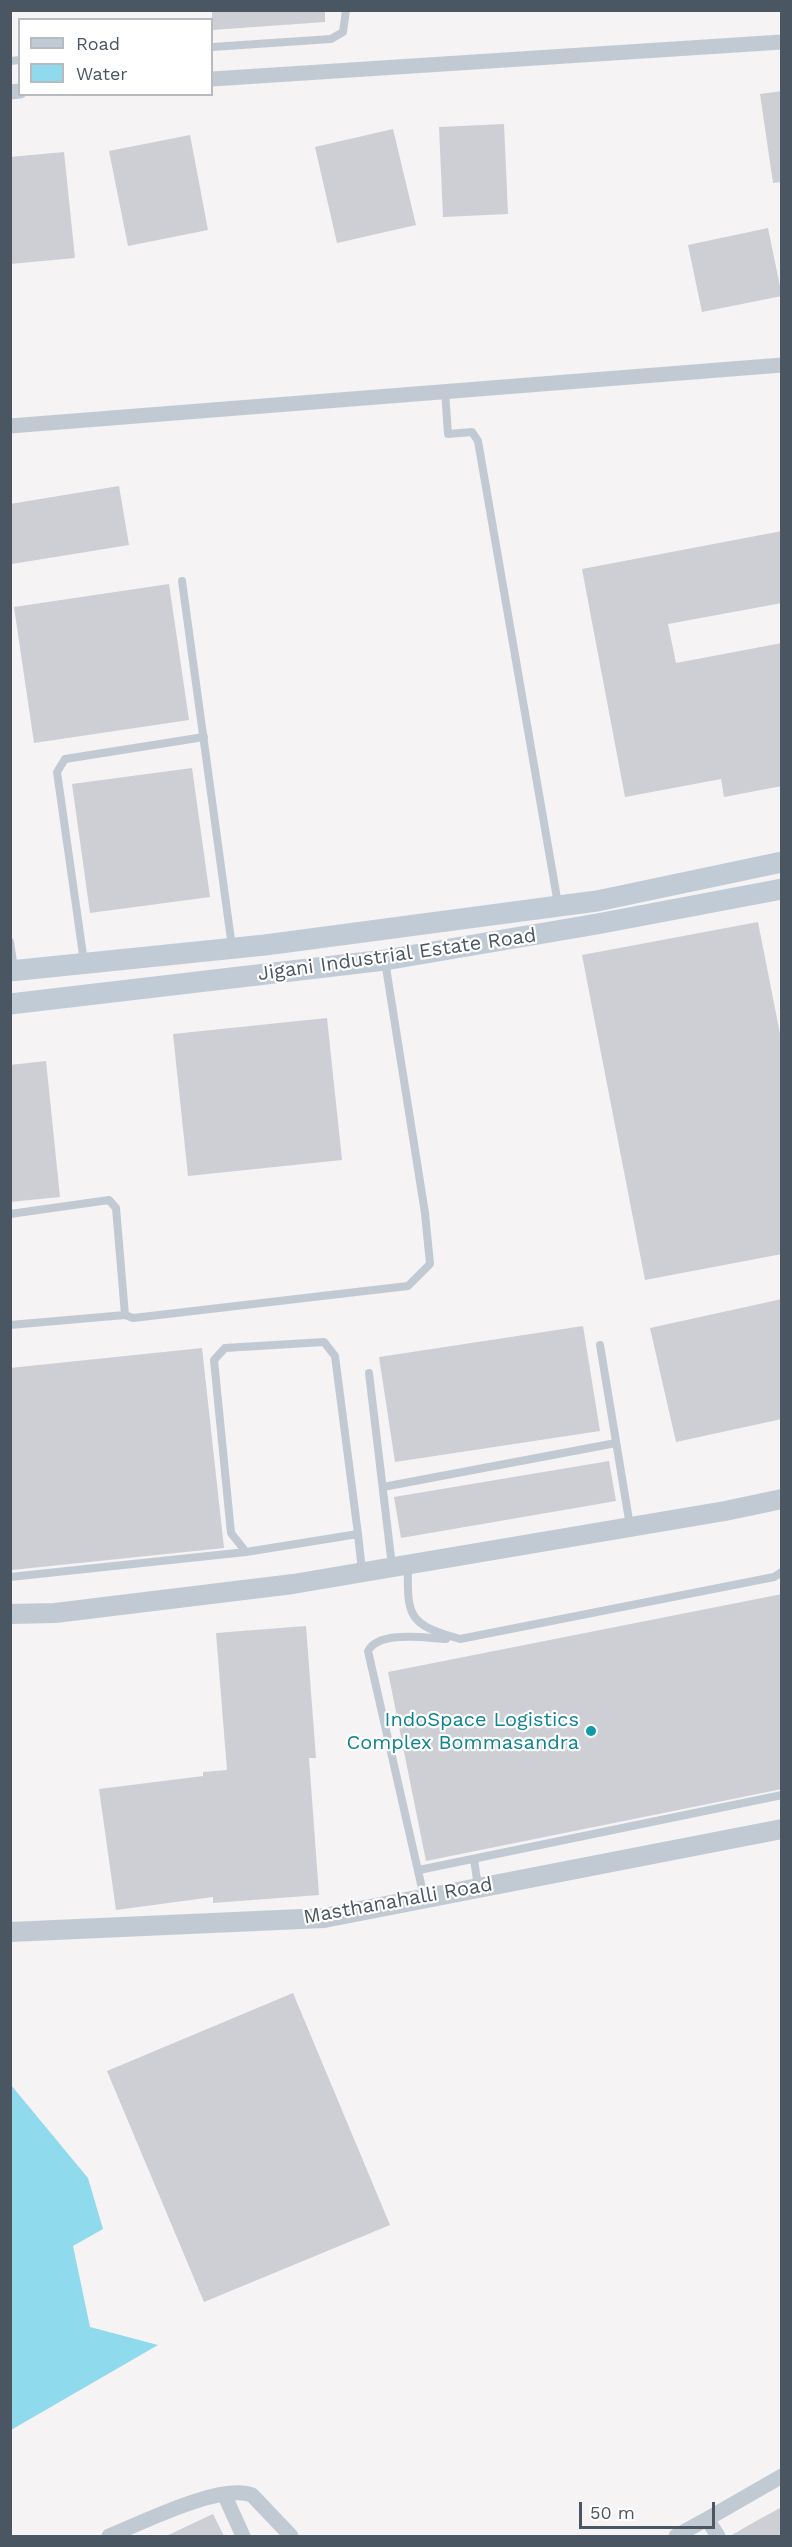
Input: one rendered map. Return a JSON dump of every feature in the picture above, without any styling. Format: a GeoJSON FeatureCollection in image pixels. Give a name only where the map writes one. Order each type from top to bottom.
{"type":"FeatureCollection","features":[{"type":"Feature","properties":{"kind":"main road","name":"Jigani Industrial Estate Road"},"geometry":{"type":"LineString","coordinates":[[13,970],[232,948],[597,901],[782,862]]}},
{"type":"Feature","properties":{"kind":"main road","name":"Jigani Industrial Estate Road"},"geometry":{"type":"LineString","coordinates":[[10,1005],[385,960],[597,924],[782,889]]}},
{"type":"Feature","properties":{"kind":"street"},"geometry":{"type":"LineString","coordinates":[[213,79],[782,42]]}},
{"type":"Feature","properties":{"kind":"street"},"geometry":{"type":"LineString","coordinates":[[10,426],[782,365]]}},
{"type":"Feature","properties":{"kind":"street"},"geometry":{"type":"LineString","coordinates":[[10,1614],[64,1612],[293,1584],[782,1499]]}},
{"type":"Feature","properties":{"kind":"street","name":"Masthanahalli Road"},"geometry":{"type":"LineString","coordinates":[[10,1932],[324,1918],[782,1829]]}},
{"type":"Feature","properties":{"kind":"street"},"geometry":{"type":"LineString","coordinates":[[676,2536],[782,2476]]}},
{"type":"Feature","properties":{"kind":"street"},"geometry":{"type":"LineString","coordinates":[[110,2536],[208,2497],[244,2492],[252,2495],[291,2536]]}},
{"type":"Feature","properties":{"kind":"street"},"geometry":{"type":"LineString","coordinates":[[224,2494],[243,2536]]}},
{"type":"Feature","properties":{"kind":"street"},"geometry":{"type":"LineString","coordinates":[[707,2519],[718,2536]]}},
{"type":"Feature","properties":{"kind":"lane"},"geometry":{"type":"LineString","coordinates":[[213,47],[331,39],[343,32],[346,10]]}},
{"type":"Feature","properties":{"kind":"lane"},"geometry":{"type":"LineString","coordinates":[[445,391],[448,434],[472,432],[478,441],[559,906]]}},
{"type":"Feature","properties":{"kind":"lane"},"geometry":{"type":"LineString","coordinates":[[182,580],[232,948]]}},
{"type":"Feature","properties":{"kind":"lane"},"geometry":{"type":"LineString","coordinates":[[84,963],[57,772],[65,759],[204,737]]}},
{"type":"Feature","properties":{"kind":"lane"},"geometry":{"type":"LineString","coordinates":[[10,942],[13,970]]}},
{"type":"Feature","properties":{"kind":"lane"},"geometry":{"type":"LineString","coordinates":[[10,1325],[125,1315],[132,1318],[408,1286],[430,1264],[425,1213],[385,960]]}},
{"type":"Feature","properties":{"kind":"lane"},"geometry":{"type":"LineString","coordinates":[[10,1214],[109,1200],[116,1208],[125,1315]]}},
{"type":"Feature","properties":{"kind":"lane"},"geometry":{"type":"LineString","coordinates":[[246,1552],[231,1533],[214,1360],[225,1348],[324,1342],[335,1356],[362,1572]]}},
{"type":"Feature","properties":{"kind":"lane"},"geometry":{"type":"LineString","coordinates":[[600,1345],[631,1527]]}},
{"type":"Feature","properties":{"kind":"lane"},"geometry":{"type":"LineString","coordinates":[[369,1373],[383,1487],[410,1611],[431,1630],[460,1639]]}},
{"type":"Feature","properties":{"kind":"lane"},"geometry":{"type":"LineString","coordinates":[[383,1487],[616,1443]]}},
{"type":"Feature","properties":{"kind":"lane"},"geometry":{"type":"LineString","coordinates":[[10,1577],[246,1552],[358,1534]]}},
{"type":"Feature","properties":{"kind":"lane"},"geometry":{"type":"LineString","coordinates":[[425,1898],[368,1651],[378,1641],[388,1638],[460,1639],[779,1575]]}},
{"type":"Feature","properties":{"kind":"lane"},"geometry":{"type":"LineString","coordinates":[[419,1870],[782,1795]]}},
{"type":"Feature","properties":{"kind":"lane"},"geometry":{"type":"LineString","coordinates":[[474,1859],[478,1888]]}},
{"type":"Feature","properties":{"kind":"water"},"geometry":{"type":"Polygon","coordinates":[[[11,2085],[88,2178],[103,2229],[73,2246],[90,2327],[158,2345],[11,2430],[11,2085]]]}},
{"type":"Feature","properties":{"kind":"building"},"geometry":{"type":"Polygon","coordinates":[[[212,10],[325,10],[325,22],[213,30],[212,10]]]}},
{"type":"Feature","properties":{"kind":"building"},"geometry":{"type":"Polygon","coordinates":[[[782,91],[782,182],[773,183],[760,94],[782,91]]]}},
{"type":"Feature","properties":{"kind":"building"},"geometry":{"type":"Polygon","coordinates":[[[504,124],[508,214],[443,217],[439,127],[504,124]]]}},
{"type":"Feature","properties":{"kind":"building"},"geometry":{"type":"Polygon","coordinates":[[[393,129],[416,225],[337,243],[315,147],[393,129]]]}},
{"type":"Feature","properties":{"kind":"building"},"geometry":{"type":"Polygon","coordinates":[[[190,135],[208,230],[128,246],[109,151],[190,135]]]}},
{"type":"Feature","properties":{"kind":"building"},"geometry":{"type":"Polygon","coordinates":[[[64,152],[75,258],[10,264],[10,157],[64,152]]]}},
{"type":"Feature","properties":{"kind":"building"},"geometry":{"type":"Polygon","coordinates":[[[768,228],[782,296],[702,312],[688,245],[768,228]]]}},
{"type":"Feature","properties":{"kind":"building"},"geometry":{"type":"Polygon","coordinates":[[[119,486],[129,545],[12,564],[10,504],[119,486]]]}},
{"type":"Feature","properties":{"kind":"building"},"geometry":{"type":"Polygon","coordinates":[[[782,531],[782,603],[668,624],[676,663],[782,643],[782,786],[724,797],[721,779],[625,797],[582,569],[782,531]]]}},
{"type":"Feature","properties":{"kind":"building"},"geometry":{"type":"Polygon","coordinates":[[[169,584],[189,720],[34,743],[14,607],[169,584]]]}},
{"type":"Feature","properties":{"kind":"building"},"geometry":{"type":"Polygon","coordinates":[[[192,768],[210,897],[90,913],[72,784],[192,768]]]}},
{"type":"Feature","properties":{"kind":"building"},"geometry":{"type":"Polygon","coordinates":[[[758,922],[782,1044],[782,1254],[645,1280],[582,955],[758,922]]]}},
{"type":"Feature","properties":{"kind":"building"},"geometry":{"type":"Polygon","coordinates":[[[327,1018],[342,1160],[188,1176],[173,1034],[327,1018]]]}},
{"type":"Feature","properties":{"kind":"building"},"geometry":{"type":"Polygon","coordinates":[[[46,1061],[60,1197],[10,1202],[10,1065],[46,1061]]]}},
{"type":"Feature","properties":{"kind":"building"},"geometry":{"type":"Polygon","coordinates":[[[782,1299],[782,1419],[676,1442],[650,1328],[782,1299]]]}},
{"type":"Feature","properties":{"kind":"building"},"geometry":{"type":"Polygon","coordinates":[[[583,1326],[600,1431],[395,1462],[379,1357],[583,1326]]]}},
{"type":"Feature","properties":{"kind":"building"},"geometry":{"type":"Polygon","coordinates":[[[202,1348],[224,1548],[12,1570],[10,1368],[202,1348]]]}},
{"type":"Feature","properties":{"kind":"building"},"geometry":{"type":"Polygon","coordinates":[[[609,1461],[616,1501],[401,1538],[394,1497],[609,1461]]]}},
{"type":"Feature","properties":{"kind":"building","name":"IndoSpace Logistics Complex Bommasandra"},"geometry":{"type":"Polygon","coordinates":[[[782,1594],[782,1789],[426,1861],[388,1672],[782,1594]]]}},
{"type":"Feature","properties":{"kind":"building"},"geometry":{"type":"Polygon","coordinates":[[[306,1626],[316,1758],[309,1758],[319,1895],[213,1903],[213,1897],[116,1910],[99,1789],[203,1776],[203,1772],[227,1770],[216,1633],[306,1626]]]}},
{"type":"Feature","properties":{"kind":"building"},"geometry":{"type":"Polygon","coordinates":[[[293,1993],[390,2225],[204,2302],[107,2071],[293,1993]]]}},
{"type":"Feature","properties":{"kind":"building"},"geometry":{"type":"Polygon","coordinates":[[[782,2507],[782,2536],[730,2536],[758,2520],[782,2507]]]}},
{"type":"Feature","properties":{"kind":"building"},"geometry":{"type":"Polygon","coordinates":[[[213,2514],[224,2536],[166,2536],[213,2514]]]}},
{"type":"Feature","properties":{"kind":"place","name":"IndoSpace Logistics Complex Bommasandra"},"geometry":{"type":"Point","coordinates":[591,1731]}}]}
